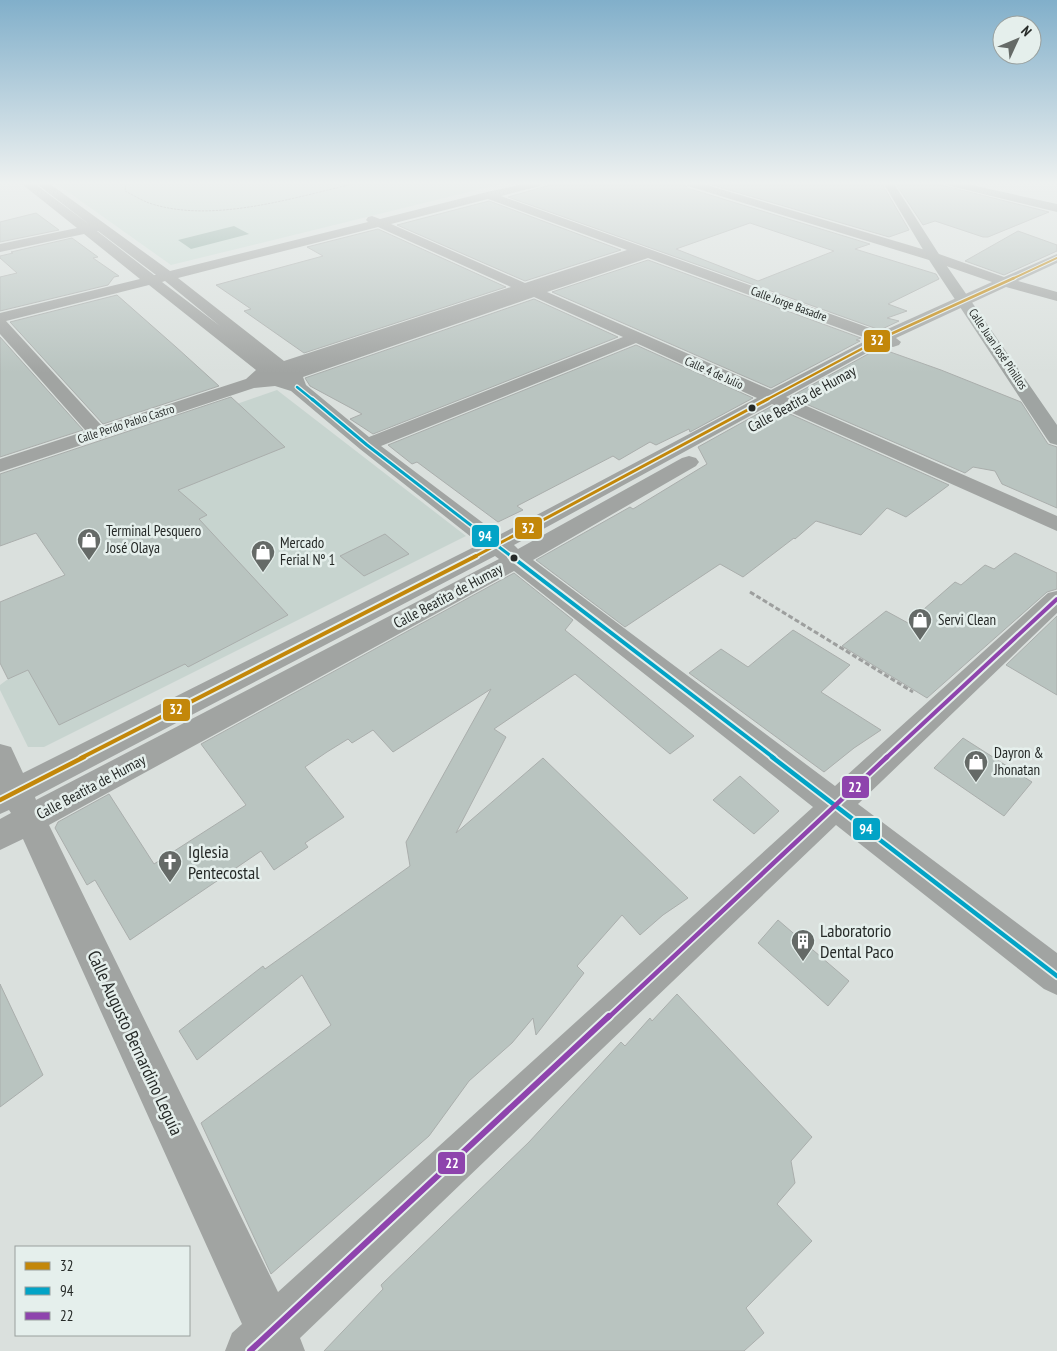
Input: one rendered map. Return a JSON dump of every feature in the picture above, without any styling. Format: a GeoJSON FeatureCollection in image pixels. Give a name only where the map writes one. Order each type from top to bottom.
{"type":"FeatureCollection","features":[{"type":"Feature","properties":{"kind":"street"},"geometry":{"type":"LineString","coordinates":[[120,247],[284,376],[368,445],[1057,976]]}},
{"type":"Feature","properties":{"kind":"street"},"geometry":{"type":"LineString","coordinates":[[0,312],[272,247]]}},
{"type":"Feature","properties":{"kind":"street","name":"Calle 4 de Julio"},"geometry":{"type":"LineString","coordinates":[[433,247],[1057,524]]}},
{"type":"Feature","properties":{"kind":"street","name":"Calle Jorge Basadre"},"geometry":{"type":"LineString","coordinates":[[630,247],[892,342]]}},
{"type":"Feature","properties":{"kind":"street"},"geometry":{"type":"LineString","coordinates":[[892,247],[936,260]]}},
{"type":"Feature","properties":{"kind":"street"},"geometry":{"type":"LineString","coordinates":[[894,247],[1057,297]]}},
{"type":"Feature","properties":{"kind":"street","name":"Calle Juan José Pinillos"},"geometry":{"type":"LineString","coordinates":[[928,247],[1057,439]]}},
{"type":"Feature","properties":{"kind":"street","name":"Calle Perdo Pablo Castro"},"geometry":{"type":"LineString","coordinates":[[0,466],[252,383],[261,374],[284,376],[529,289],[644,252]]}},
{"type":"Feature","properties":{"kind":"street","name":"Calle Beatita de Humay"},"geometry":{"type":"LineString","coordinates":[[12,812],[507,552],[892,342],[970,308],[1004,282],[1057,258]]}},
{"type":"Feature","properties":{"kind":"street"},"geometry":{"type":"LineString","coordinates":[[0,318],[157,275]]}},
{"type":"Feature","properties":{"kind":"street"},"geometry":{"type":"LineString","coordinates":[[0,324],[98,433]]}},
{"type":"Feature","properties":{"kind":"street"},"geometry":{"type":"LineString","coordinates":[[368,445],[635,338]]}},
{"type":"Feature","properties":{"kind":"street"},"geometry":{"type":"LineString","coordinates":[[267,1344],[836,805],[1057,599]]}},
{"type":"Feature","properties":{"kind":"street","name":"Calle Augusto Bernardino Leguía"},"geometry":{"type":"LineString","coordinates":[[0,756],[12,812],[267,1344]]}},
{"type":"Feature","properties":{"kind":"path"},"geometry":{"type":"LineString","coordinates":[[750,592],[939,708]]}},
{"type":"Feature","properties":{"kind":"shaded area"},"geometry":{"type":"Polygon","coordinates":[[[146,247],[244,247],[171,265],[146,247]]]}},
{"type":"Feature","properties":{"kind":"shaded area","name":"Mercado Ferial Nº 1"},"geometry":{"type":"Polygon","coordinates":[[[277,390],[466,536],[44,747],[28,747],[0,690],[0,685],[8,679],[161,609],[52,469],[277,390]]]}},
{"type":"Feature","properties":{"kind":"building"},"geometry":{"type":"Polygon","coordinates":[[[33,247],[84,247],[98,257],[93,258],[119,276],[114,277],[108,285],[0,311],[0,277],[17,273],[0,256],[13,253],[11,252],[33,247]]]}},
{"type":"Feature","properties":{"kind":"building"},"geometry":{"type":"Polygon","coordinates":[[[307,247],[418,247],[506,287],[304,353],[244,311],[251,309],[216,285],[323,256],[307,247]]]}},
{"type":"Feature","properties":{"kind":"building"},"geometry":{"type":"Polygon","coordinates":[[[447,247],[613,247],[621,250],[525,281],[447,247]]]}},
{"type":"Feature","properties":{"kind":"building"},"geometry":{"type":"Polygon","coordinates":[[[648,247],[682,247],[676,249],[758,281],[834,251],[822,247],[861,247],[855,249],[936,274],[939,279],[888,304],[907,311],[887,318],[899,321],[880,330],[648,247]]]}},
{"type":"Feature","properties":{"kind":"building"},"geometry":{"type":"Polygon","coordinates":[[[990,247],[1057,247],[1057,251],[1004,275],[965,261],[990,247]]]}},
{"type":"Feature","properties":{"kind":"building"},"geometry":{"type":"Polygon","coordinates":[[[648,260],[861,338],[856,340],[860,341],[771,388],[552,292],[648,260]]]}},
{"type":"Feature","properties":{"kind":"building"},"geometry":{"type":"Polygon","coordinates":[[[117,295],[219,386],[103,424],[10,322],[117,295]]]}},
{"type":"Feature","properties":{"kind":"building"},"geometry":{"type":"Polygon","coordinates":[[[534,299],[618,337],[373,434],[350,419],[362,414],[310,386],[305,378],[534,299]]]}},
{"type":"Feature","properties":{"kind":"building"},"geometry":{"type":"Polygon","coordinates":[[[0,337],[83,430],[0,457],[0,337]]]}},
{"type":"Feature","properties":{"kind":"building"},"geometry":{"type":"Polygon","coordinates":[[[636,345],[753,398],[690,432],[689,429],[656,445],[650,442],[619,460],[613,456],[517,506],[523,510],[498,522],[417,462],[412,464],[388,445],[636,345]]]}},
{"type":"Feature","properties":{"kind":"building"},"geometry":{"type":"Polygon","coordinates":[[[879,348],[1021,402],[1048,444],[1057,447],[1057,508],[1002,484],[995,471],[973,467],[965,473],[790,397],[879,348]]]}},
{"type":"Feature","properties":{"kind":"building"},"geometry":{"type":"Polygon","coordinates":[[[231,397],[285,447],[178,490],[207,515],[199,519],[288,615],[188,667],[185,664],[59,725],[28,670],[8,679],[0,663],[0,602],[65,575],[36,533],[0,546],[0,474],[231,397]]]}},
{"type":"Feature","properties":{"kind":"building"},"geometry":{"type":"Polygon","coordinates":[[[772,406],[949,485],[906,517],[887,508],[861,535],[816,521],[743,577],[720,564],[625,627],[536,560],[630,507],[633,509],[707,464],[698,447],[772,406]]]}},
{"type":"Feature","properties":{"kind":"building"},"geometry":{"type":"Polygon","coordinates":[[[385,534],[409,554],[364,576],[340,556],[385,534]]]}},
{"type":"Feature","properties":{"kind":"building"},"geometry":{"type":"Polygon","coordinates":[[[1015,553],[1057,573],[1057,589],[1047,592],[927,698],[842,646],[886,611],[908,623],[955,582],[961,585],[985,565],[994,569],[1015,553]]]}},
{"type":"Feature","properties":{"kind":"building"},"geometry":{"type":"Polygon","coordinates":[[[514,573],[573,620],[565,630],[694,736],[670,754],[575,674],[494,729],[506,737],[456,833],[543,758],[688,898],[663,915],[640,935],[622,915],[577,966],[584,973],[536,1035],[533,1018],[512,1043],[469,1081],[429,1136],[271,1274],[201,1123],[331,1025],[302,975],[197,1060],[179,1031],[263,966],[265,969],[410,866],[406,842],[491,689],[393,752],[373,730],[352,743],[348,739],[305,767],[344,817],[305,843],[308,847],[274,870],[261,851],[130,940],[95,880],[87,885],[55,828],[58,822],[109,794],[154,864],[246,805],[201,744],[514,573]]]}},
{"type":"Feature","properties":{"kind":"building"},"geometry":{"type":"Polygon","coordinates":[[[1057,616],[1057,695],[1006,665],[1057,616]]]}},
{"type":"Feature","properties":{"kind":"building"},"geometry":{"type":"Polygon","coordinates":[[[793,630],[850,665],[821,692],[881,730],[854,748],[824,772],[689,673],[721,649],[748,667],[793,630]]]}},
{"type":"Feature","properties":{"kind":"building"},"geometry":{"type":"Polygon","coordinates":[[[963,738],[1032,782],[1004,816],[934,768],[963,738]]]}},
{"type":"Feature","properties":{"kind":"building"},"geometry":{"type":"Polygon","coordinates":[[[740,776],[779,811],[754,834],[713,800],[740,776]]]}},
{"type":"Feature","properties":{"kind":"building","name":"Laboratorio Dental Paco"},"geometry":{"type":"Polygon","coordinates":[[[778,920],[849,981],[828,1006],[758,943],[778,920]]]}},
{"type":"Feature","properties":{"kind":"building"},"geometry":{"type":"Polygon","coordinates":[[[0,984],[43,1075],[0,1107],[0,984]]]}},
{"type":"Feature","properties":{"kind":"building"},"geometry":{"type":"Polygon","coordinates":[[[677,994],[812,1137],[791,1161],[795,1183],[777,1204],[812,1241],[746,1308],[764,1333],[744,1351],[324,1351],[383,1289],[381,1285],[529,1142],[621,1042],[625,1046],[650,1018],[652,1021],[677,994]]]}},
{"type":"Feature","properties":{"kind":"transit line","name":"32"},"geometry":{"type":"LineString","coordinates":[[0,800],[497,545],[882,338],[1057,258]]}},
{"type":"Feature","properties":{"kind":"transit line","name":"94"},"geometry":{"type":"LineString","coordinates":[[297,387],[367,445],[1057,976]]}},
{"type":"Feature","properties":{"kind":"transit line","name":"22"},"geometry":{"type":"LineString","coordinates":[[250,1351],[1057,599]]}},
{"type":"Feature","properties":{"kind":"place","name":"Terminal Pesquero José Olaya"},"geometry":{"type":"Point","coordinates":[89,561]}},
{"type":"Feature","properties":{"kind":"place","name":"Mercado Ferial Nº 1"},"geometry":{"type":"Point","coordinates":[263,573]}},
{"type":"Feature","properties":{"kind":"place","name":"Servi Clean"},"geometry":{"type":"Point","coordinates":[920,641]}},
{"type":"Feature","properties":{"kind":"place","name":"Dayron & Jhonatan"},"geometry":{"type":"Point","coordinates":[976,783]}},
{"type":"Feature","properties":{"kind":"place","name":"Iglesia Pentecostal"},"geometry":{"type":"Point","coordinates":[170,883]}},
{"type":"Feature","properties":{"kind":"place","name":"Laboratorio Dental Paco"},"geometry":{"type":"Point","coordinates":[803,962]}}]}
